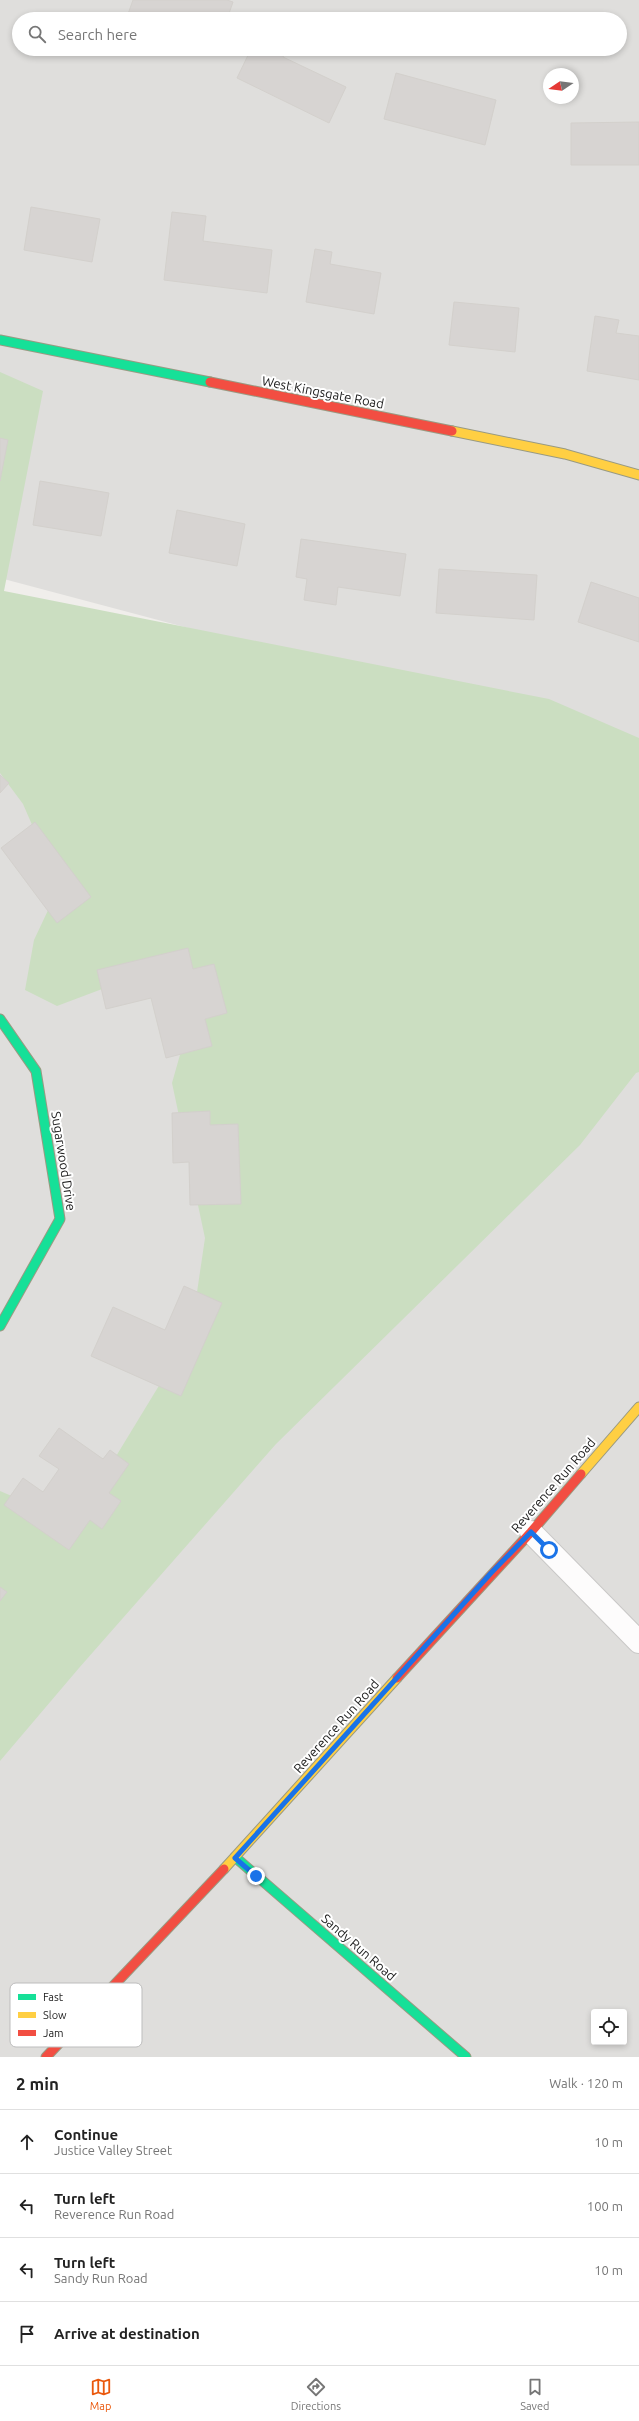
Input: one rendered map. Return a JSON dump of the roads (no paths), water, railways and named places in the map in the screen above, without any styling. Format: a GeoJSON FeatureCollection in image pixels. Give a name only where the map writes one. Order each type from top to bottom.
{"type":"FeatureCollection","features":[{"type":"Feature","properties":{"kind":"street","name":"West Kingsgate Road"},"geometry":{"type":"LineString","coordinates":[[0,340],[565,454],[639,476]]}},
{"type":"Feature","properties":{"kind":"street","name":"Sugarwood Drive"},"geometry":{"type":"LineString","coordinates":[[0,1019],[36,1071],[60,1219],[0,1326]]}},
{"type":"Feature","properties":{"kind":"street","name":"Reverence Run Road"},"geometry":{"type":"LineString","coordinates":[[117,1983],[180,1918],[485,1579],[531,1532],[639,1407]]}},
{"type":"Feature","properties":{"kind":"street"},"geometry":{"type":"LineString","coordinates":[[531,1532],[639,1642]]}},
{"type":"Feature","properties":{"kind":"street","name":"Sandy Run Road"},"geometry":{"type":"LineString","coordinates":[[235,1858],[466,2057]]}},
{"type":"Feature","properties":{"kind":"street","name":"Reverence Run Road"},"geometry":{"type":"LineString","coordinates":[[46,2057],[56,2047]]}}]}
